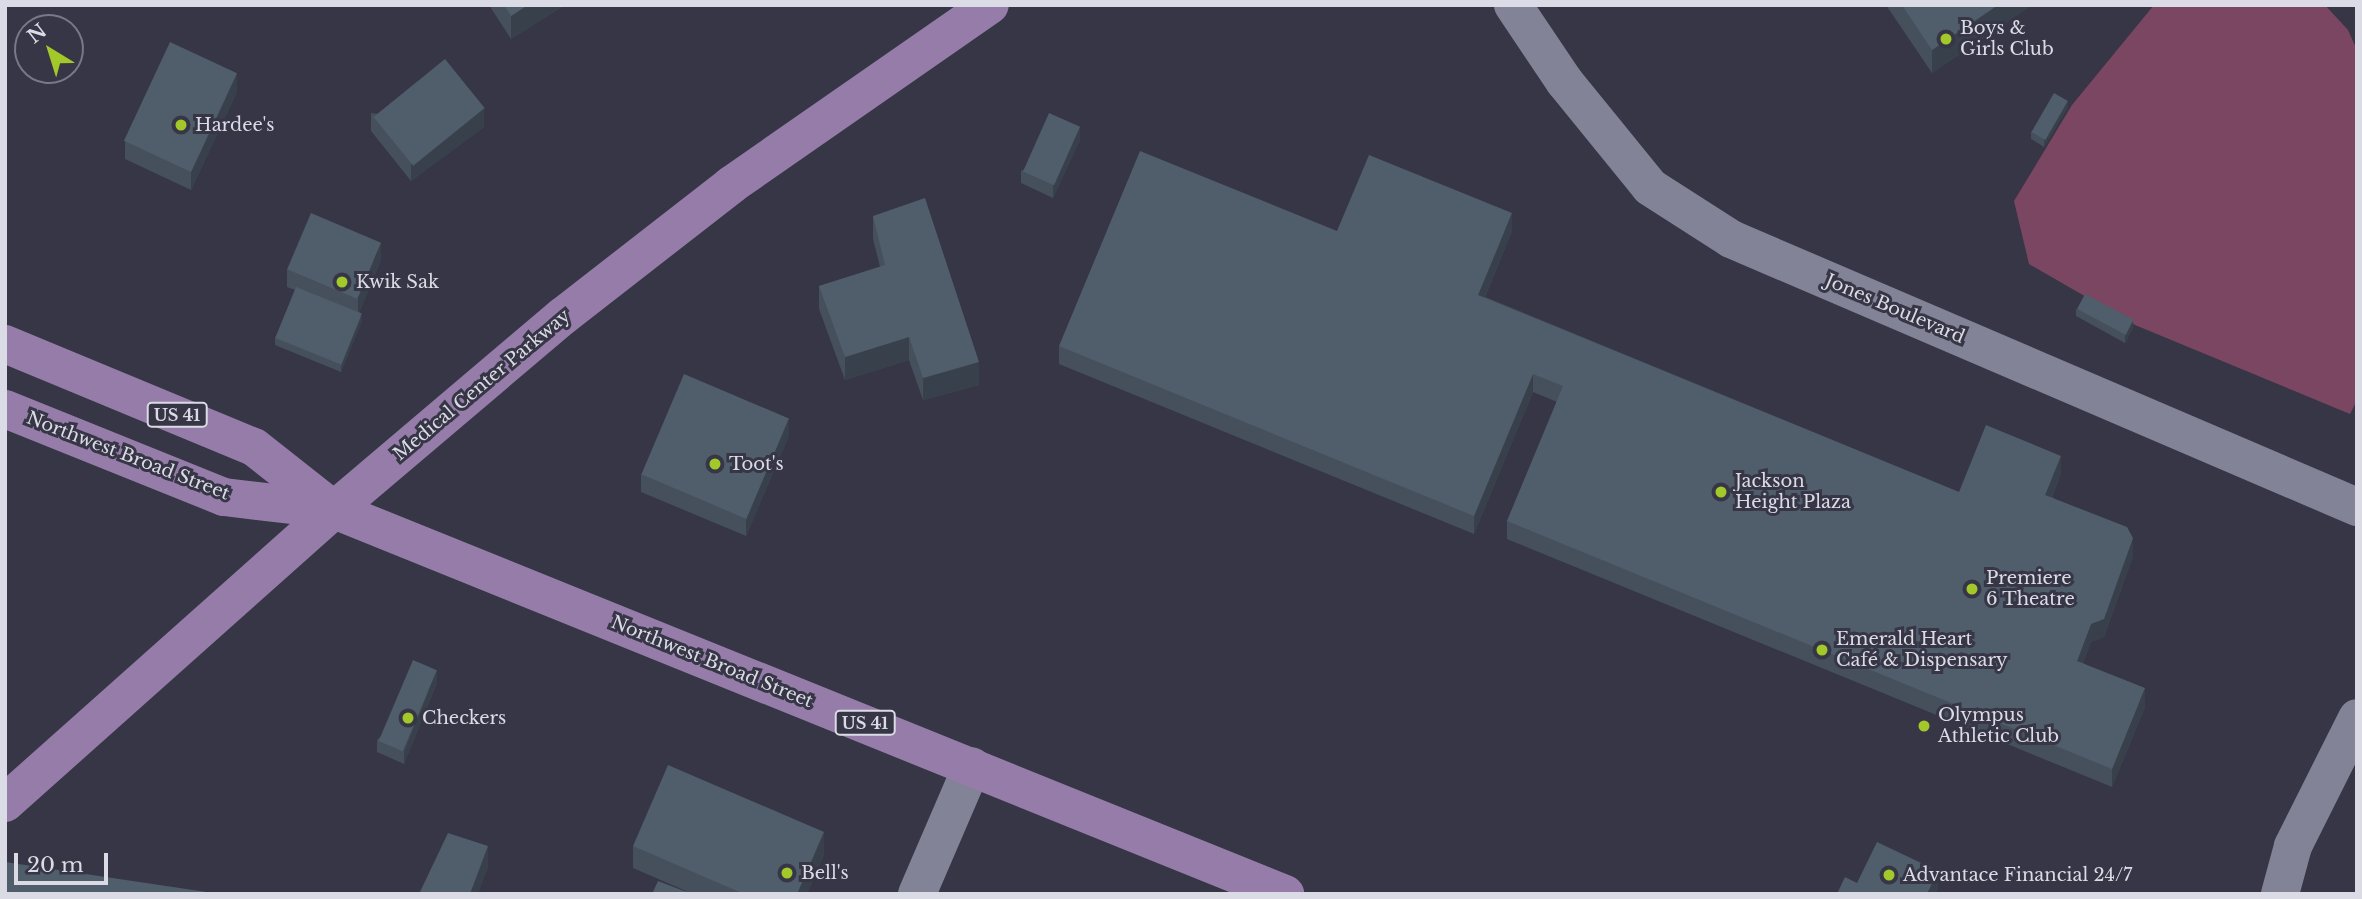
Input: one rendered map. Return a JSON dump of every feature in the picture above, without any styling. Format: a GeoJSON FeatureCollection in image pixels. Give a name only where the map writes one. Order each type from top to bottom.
{"type":"FeatureCollection","features":[{"type":"Feature","properties":{"kind":"main road","name":"Medical Center Parkway"},"geometry":{"type":"LineString","coordinates":[[5,803],[334,510],[563,316],[721,193],[978,9]]}},
{"type":"Feature","properties":{"kind":"main road","name":"Northwest Broad Street"},"geometry":{"type":"LineString","coordinates":[[5,344],[254,447],[334,510]]}},
{"type":"Feature","properties":{"kind":"main road","name":"Northwest Broad Street"},"geometry":{"type":"LineString","coordinates":[[5,409],[224,497],[334,510],[1285,894]]}},
{"type":"Feature","properties":{"kind":"street","name":"Jones Boulevard"},"geometry":{"type":"LineString","coordinates":[[1513,5],[1564,81],[1650,187],[1731,239],[2357,507]]}},
{"type":"Feature","properties":{"kind":"street"},"geometry":{"type":"LineString","coordinates":[[2280,894],[2293,846],[2357,718]]}},
{"type":"Feature","properties":{"kind":"street"},"geometry":{"type":"LineString","coordinates":[[917,894],[972,766]]}},
{"type":"Feature","properties":{"kind":"shaded area"},"geometry":{"type":"Polygon","coordinates":[[[2154,5],[2325,5],[2348,30],[2357,50],[2357,400],[2350,414],[2135,325],[2029,264],[2014,201],[2072,105],[2154,5]]]}},
{"type":"Feature","properties":{"kind":"building"},"geometry":{"type":"Polygon","coordinates":[[[504,5],[528,5],[511,16],[504,5]]]}},
{"type":"Feature","properties":{"kind":"building"},"geometry":{"type":"Polygon","coordinates":[[[1902,5],[1998,5],[1932,50],[1902,5]]]}},
{"type":"Feature","properties":{"kind":"building","name":"Hardee's"},"geometry":{"type":"Polygon","coordinates":[[[170,42],[237,73],[191,172],[124,141],[170,42]]]}},
{"type":"Feature","properties":{"kind":"building"},"geometry":{"type":"Polygon","coordinates":[[[445,59],[485,108],[413,166],[374,117],[445,59]]]}},
{"type":"Feature","properties":{"kind":"building"},"geometry":{"type":"Polygon","coordinates":[[[2054,93],[2068,101],[2045,140],[2032,132],[2054,93]]]}},
{"type":"Feature","properties":{"kind":"building"},"geometry":{"type":"Polygon","coordinates":[[[1049,113],[1080,127],[1054,185],[1023,171],[1049,113]]]}},
{"type":"Feature","properties":{"kind":"building","name":"Jackson Height Plaza"},"geometry":{"type":"Polygon","coordinates":[[[1140,151],[1337,231],[1369,155],[1512,213],[1478,295],[1959,492],[1986,425],[2061,456],[2045,495],[2127,527],[2133,538],[2104,619],[2091,624],[2077,661],[2145,688],[2112,769],[1507,521],[1563,386],[1533,374],[1474,516],[1059,346],[1140,151]]]}},
{"type":"Feature","properties":{"kind":"building"},"geometry":{"type":"Polygon","coordinates":[[[925,198],[979,362],[923,378],[909,337],[845,357],[819,286],[885,265],[873,216],[925,198]]]}},
{"type":"Feature","properties":{"kind":"building"},"geometry":{"type":"Polygon","coordinates":[[[311,213],[381,243],[357,299],[287,269],[311,213]]]}},
{"type":"Feature","properties":{"kind":"building"},"geometry":{"type":"Polygon","coordinates":[[[296,287],[362,314],[341,365],[275,338],[296,287]]]}},
{"type":"Feature","properties":{"kind":"building"},"geometry":{"type":"Polygon","coordinates":[[[2085,294],[2134,320],[2126,335],[2077,309],[2085,294]]]}},
{"type":"Feature","properties":{"kind":"building","name":"Toot's"},"geometry":{"type":"Polygon","coordinates":[[[684,374],[789,419],[746,519],[641,474],[684,374]]]}},
{"type":"Feature","properties":{"kind":"building","name":"Checkers"},"geometry":{"type":"Polygon","coordinates":[[[413,660],[437,670],[403,751],[379,741],[413,660]]]}},
{"type":"Feature","properties":{"kind":"building"},"geometry":{"type":"Polygon","coordinates":[[[668,765],[824,832],[797,894],[744,894],[633,846],[668,765]]]}},
{"type":"Feature","properties":{"kind":"building"},"geometry":{"type":"Polygon","coordinates":[[[448,833],[488,846],[470,894],[419,894],[448,833]]]}},
{"type":"Feature","properties":{"kind":"building"},"geometry":{"type":"Polygon","coordinates":[[[1877,842],[1938,871],[1927,894],[1837,894],[1845,877],[1857,883],[1877,842]]]}},
{"type":"Feature","properties":{"kind":"building"},"geometry":{"type":"Polygon","coordinates":[[[5,862],[220,894],[5,894],[5,862]]]}},
{"type":"Feature","properties":{"kind":"building"},"geometry":{"type":"Polygon","coordinates":[[[658,881],[692,894],[652,894],[658,881]]]}},
{"type":"Feature","properties":{"kind":"place","name":"Boys & Girls Club"},"geometry":{"type":"Point","coordinates":[1946,39]}},
{"type":"Feature","properties":{"kind":"place","name":"Hardee's"},"geometry":{"type":"Point","coordinates":[181,125]}},
{"type":"Feature","properties":{"kind":"place","name":"Kwik Sak"},"geometry":{"type":"Point","coordinates":[342,282]}},
{"type":"Feature","properties":{"kind":"place","name":"Toot's"},"geometry":{"type":"Point","coordinates":[715,464]}},
{"type":"Feature","properties":{"kind":"place","name":"Jackson Height Plaza"},"geometry":{"type":"Point","coordinates":[1721,492]}},
{"type":"Feature","properties":{"kind":"place","name":"Premiere 6 Theatre"},"geometry":{"type":"Point","coordinates":[1972,589]}},
{"type":"Feature","properties":{"kind":"place","name":"Emerald Heart Café & Dispensary"},"geometry":{"type":"Point","coordinates":[1822,650]}},
{"type":"Feature","properties":{"kind":"place","name":"Checkers"},"geometry":{"type":"Point","coordinates":[408,718]}},
{"type":"Feature","properties":{"kind":"place","name":"Olympus Athletic Club"},"geometry":{"type":"Point","coordinates":[1924,726]}},
{"type":"Feature","properties":{"kind":"place","name":"Bell's"},"geometry":{"type":"Point","coordinates":[787,873]}},
{"type":"Feature","properties":{"kind":"place","name":"Advantace Financial 24/7"},"geometry":{"type":"Point","coordinates":[1889,875]}}]}
